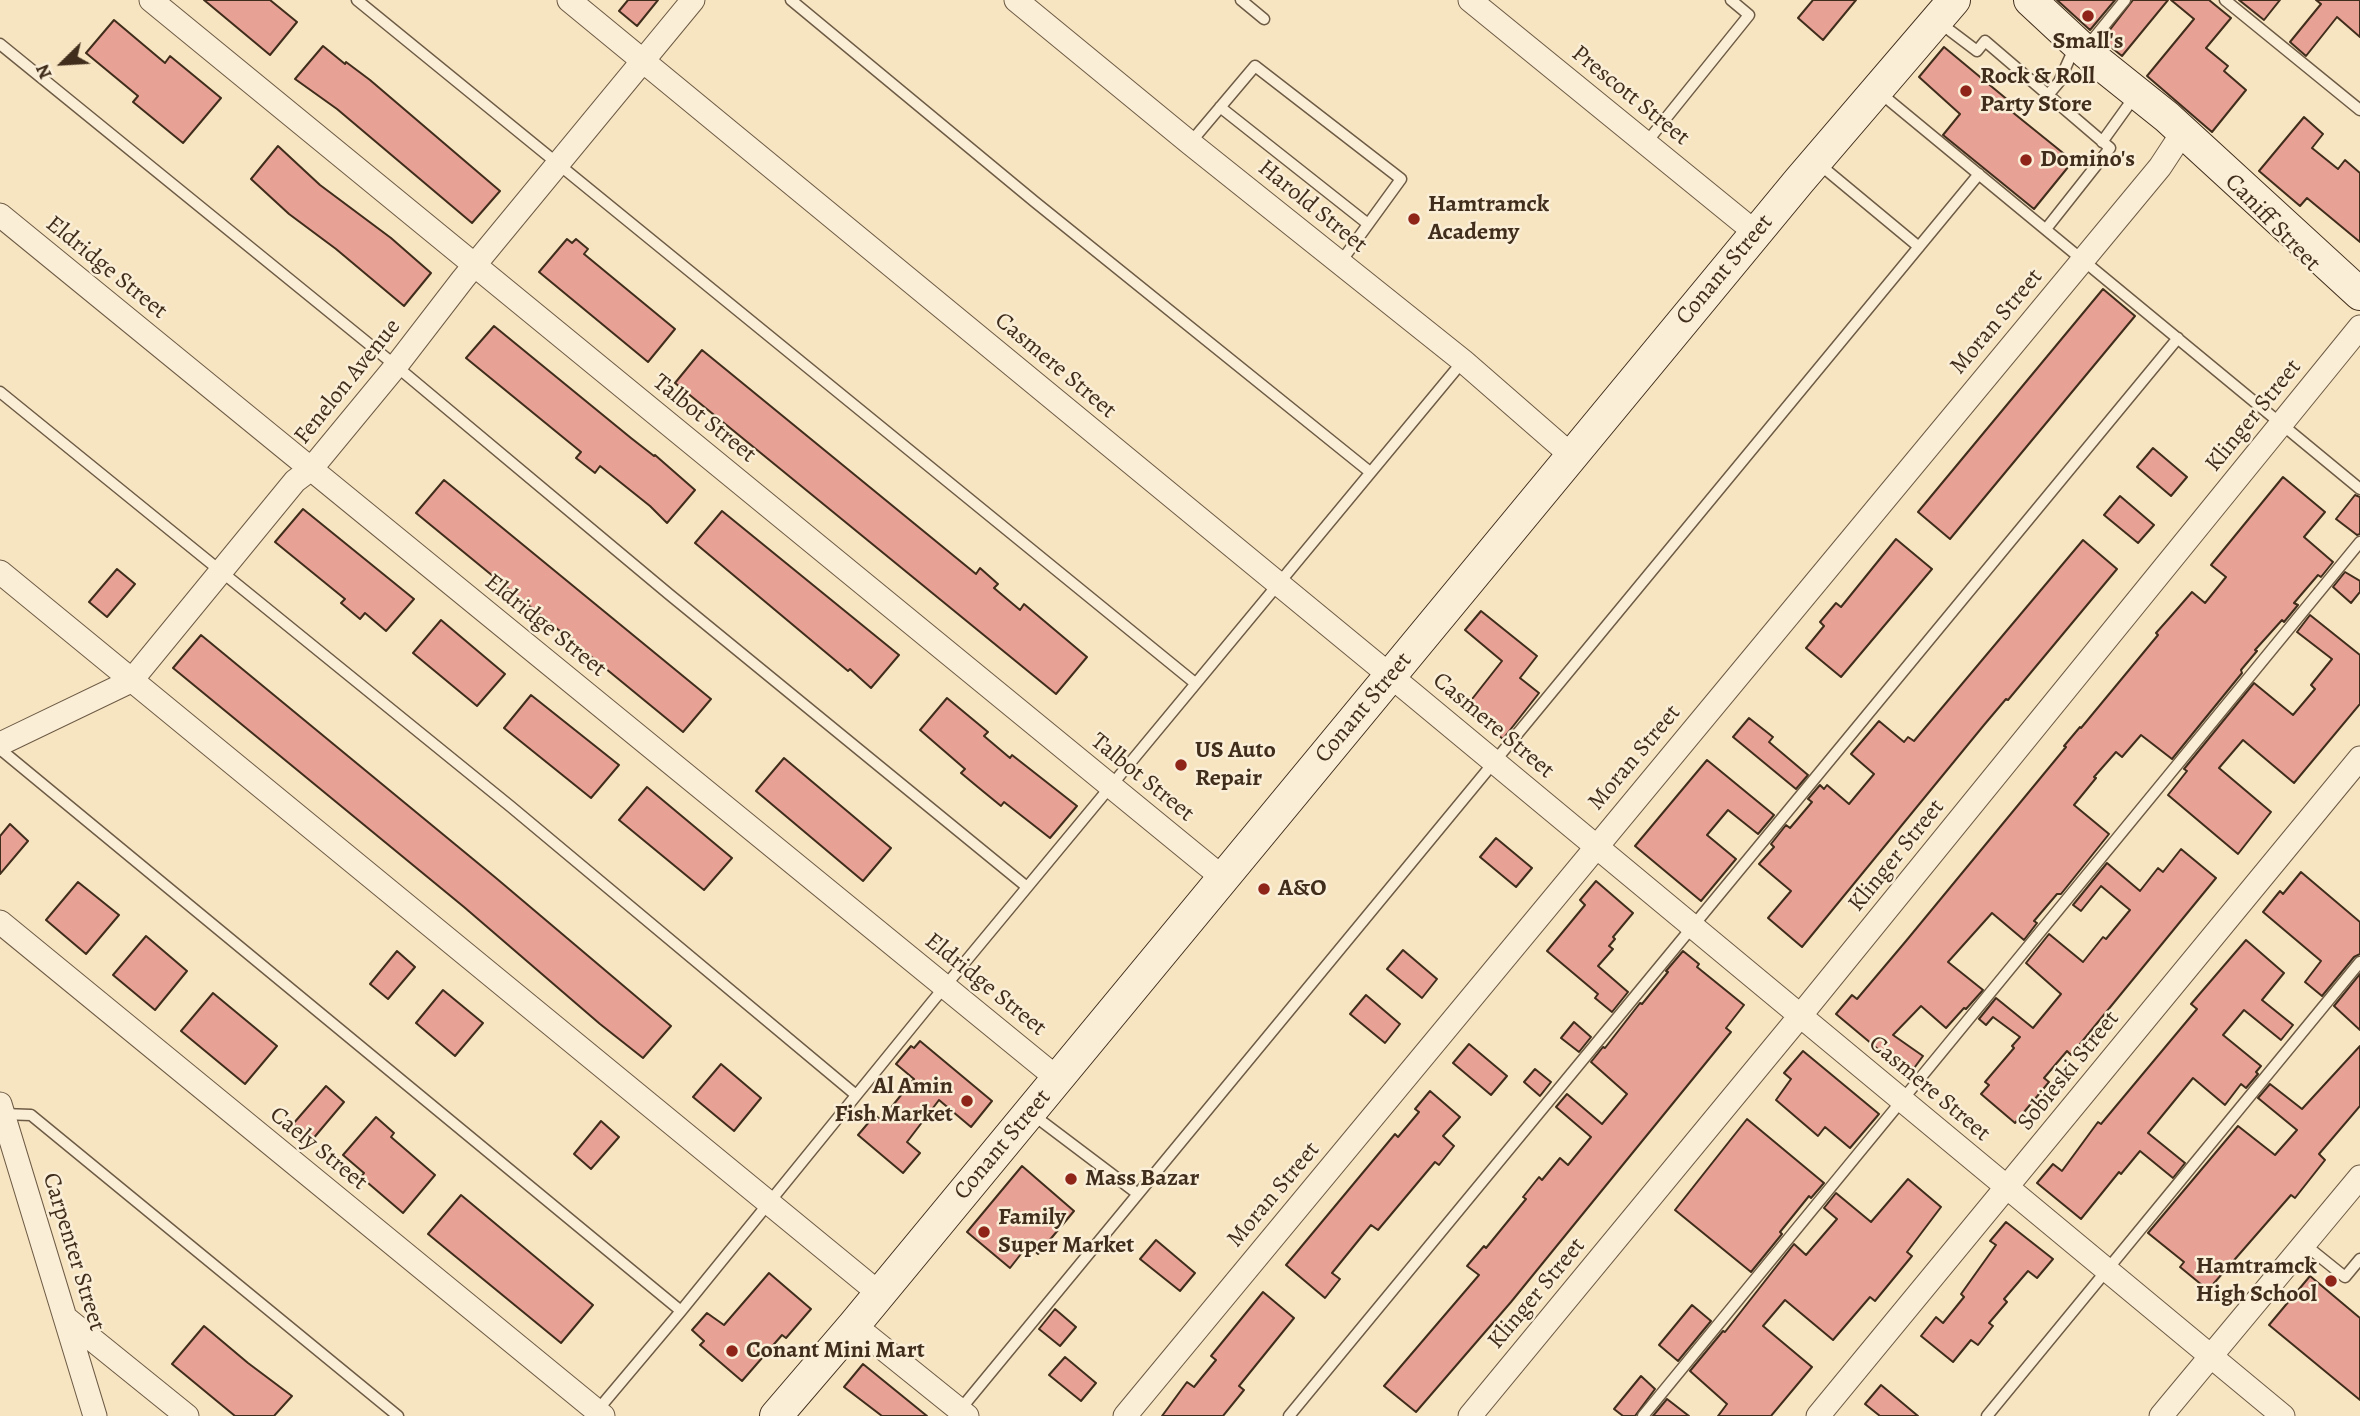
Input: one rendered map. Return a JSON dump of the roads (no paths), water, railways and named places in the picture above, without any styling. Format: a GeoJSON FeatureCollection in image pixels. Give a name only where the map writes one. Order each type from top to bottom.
{"type":"FeatureCollection","features":[{"type":"Feature","properties":{"kind":"main road","name":"Caniff Street"},"geometry":{"type":"LineString","coordinates":[[2030,0],[2183,132],[2360,295]]}},
{"type":"Feature","properties":{"kind":"main road","name":"Conant Street"},"geometry":{"type":"LineString","coordinates":[[782,1414],[1756,233],[1945,10]]}},
{"type":"Feature","properties":{"kind":"main road","name":"Caniff Street"},"geometry":{"type":"LineString","coordinates":[[2183,132],[2360,314]]}},
{"type":"Feature","properties":{"kind":"street","name":"Talbot Street"},"geometry":{"type":"LineString","coordinates":[[150,0],[1223,878]]}},
{"type":"Feature","properties":{"kind":"street","name":"Casmere Street"},"geometry":{"type":"LineString","coordinates":[[569,0],[1391,676],[2283,1416]]}},
{"type":"Feature","properties":{"kind":"street","name":"Fenelon Avenue"},"geometry":{"type":"LineString","coordinates":[[0,744],[131,681],[295,481],[311,469],[557,163],[693,0]]}},
{"type":"Feature","properties":{"kind":"street","name":"Harold Street"},"geometry":{"type":"LineString","coordinates":[[1016,0],[1463,361],[1572,456]]}},
{"type":"Feature","properties":{"kind":"street","name":"Prescott Street"},"geometry":{"type":"LineString","coordinates":[[1470,0],[1756,233]]}},
{"type":"Feature","properties":{"kind":"street","name":"Moran Street"},"geometry":{"type":"LineString","coordinates":[[1125,1416],[2160,167],[2183,132]]}},
{"type":"Feature","properties":{"kind":"street","name":"Eldridge Street"},"geometry":{"type":"LineString","coordinates":[[0,215],[1058,1079]]}},
{"type":"Feature","properties":{"kind":"street","name":"Klinger Street"},"geometry":{"type":"LineString","coordinates":[[1470,1416],[1800,1016],[2360,327]]}},
{"type":"Feature","properties":{"kind":"street"},"geometry":{"type":"LineString","coordinates":[[0,572],[880,1294]]}},
{"type":"Feature","properties":{"kind":"street","name":"Sobieski Street"},"geometry":{"type":"LineString","coordinates":[[1818,1416],[2360,758]]}},
{"type":"Feature","properties":{"kind":"street","name":"Caely Street"},"geometry":{"type":"LineString","coordinates":[[0,922],[597,1414]]}},
{"type":"Feature","properties":{"kind":"street","name":"Carpenter Street"},"geometry":{"type":"LineString","coordinates":[[2,1109],[95,1416]]}},
{"type":"Feature","properties":{"kind":"street"},"geometry":{"type":"LineString","coordinates":[[2161,1416],[2360,1177]]}},
{"type":"Feature","properties":{"kind":"street"},"geometry":{"type":"LineString","coordinates":[[67,1319],[187,1416]]}},
{"type":"Feature","properties":{"kind":"street"},"geometry":{"type":"LineString","coordinates":[[854,1325],[960,1414]]}},
{"type":"Feature","properties":{"kind":"lane"},"geometry":{"type":"LineString","coordinates":[[357,0],[1195,683]]}},
{"type":"Feature","properties":{"kind":"lane"},"geometry":{"type":"LineString","coordinates":[[791,0],[1045,211],[1370,472]]}},
{"type":"Feature","properties":{"kind":"lane"},"geometry":{"type":"LineString","coordinates":[[1241,0],[1264,19]]}},
{"type":"Feature","properties":{"kind":"lane"},"geometry":{"type":"LineString","coordinates":[[1646,144],[1749,15],[1731,0]]}},
{"type":"Feature","properties":{"kind":"lane"},"geometry":{"type":"LineString","coordinates":[[2048,96],[2059,82],[2077,42],[2094,38],[2125,0]]}},
{"type":"Feature","properties":{"kind":"lane"},"geometry":{"type":"LineString","coordinates":[[2225,0],[2360,110]]}},
{"type":"Feature","properties":{"kind":"lane"},"geometry":{"type":"LineString","coordinates":[[1945,10],[1976,51],[1985,41],[2110,148],[2046,229]]}},
{"type":"Feature","properties":{"kind":"lane"},"geometry":{"type":"LineString","coordinates":[[0,44],[396,366],[670,595],[1027,887]]}},
{"type":"Feature","properties":{"kind":"lane"},"geometry":{"type":"LineString","coordinates":[[1190,143],[1255,66],[1401,179],[1340,262]]}},
{"type":"Feature","properties":{"kind":"lane"},"geometry":{"type":"LineString","coordinates":[[1877,90],[2360,489]]}},
{"type":"Feature","properties":{"kind":"lane"},"geometry":{"type":"LineString","coordinates":[[2102,142],[2137,93]]}},
{"type":"Feature","properties":{"kind":"lane"},"geometry":{"type":"LineString","coordinates":[[1220,107],[1368,224]]}},
{"type":"Feature","properties":{"kind":"lane"},"geometry":{"type":"LineString","coordinates":[[1816,162],[1919,247]]}},
{"type":"Feature","properties":{"kind":"lane"},"geometry":{"type":"LineString","coordinates":[[960,1414],[1138,1194],[1979,174]]}},
{"type":"Feature","properties":{"kind":"lane"},"geometry":{"type":"LineString","coordinates":[[1289,1416],[2178,338]]}},
{"type":"Feature","properties":{"kind":"lane"},"geometry":{"type":"LineString","coordinates":[[597,1414],[945,986],[1463,361]]}},
{"type":"Feature","properties":{"kind":"lane"},"geometry":{"type":"LineString","coordinates":[[0,392],[510,806],[856,1095]]}},
{"type":"Feature","properties":{"kind":"lane"},"geometry":{"type":"LineString","coordinates":[[1643,1416],[2360,542]]}},
{"type":"Feature","properties":{"kind":"lane"},"geometry":{"type":"LineString","coordinates":[[0,749],[681,1311]]}},
{"type":"Feature","properties":{"kind":"lane"},"geometry":{"type":"LineString","coordinates":[[1987,1416],[2360,962]]}},
{"type":"Feature","properties":{"kind":"lane"},"geometry":{"type":"LineString","coordinates":[[2,1109],[32,1115],[398,1416]]}},
{"type":"Feature","properties":{"kind":"lane"},"geometry":{"type":"LineString","coordinates":[[1030,1112],[1138,1194]]}},
{"type":"Feature","properties":{"kind":"lane"},"geometry":{"type":"LineString","coordinates":[[2304,1244],[2345,1277],[2360,1259]]}},
{"type":"Feature","properties":{"kind":"place","name":"Small's"},"geometry":{"type":"Point","coordinates":[2088,16]}},
{"type":"Feature","properties":{"kind":"place","name":"Rock & Roll Party Store"},"geometry":{"type":"Point","coordinates":[1966,91]}},
{"type":"Feature","properties":{"kind":"place","name":"Domino's"},"geometry":{"type":"Point","coordinates":[2026,160]}},
{"type":"Feature","properties":{"kind":"place","name":"Hamtramck Academy"},"geometry":{"type":"Point","coordinates":[1414,219]}},
{"type":"Feature","properties":{"kind":"place","name":"US Auto Repair"},"geometry":{"type":"Point","coordinates":[1181,765]}},
{"type":"Feature","properties":{"kind":"place","name":"A&O"},"geometry":{"type":"Point","coordinates":[1264,889]}},
{"type":"Feature","properties":{"kind":"place","name":"Al Amin Fish Market"},"geometry":{"type":"Point","coordinates":[967,1101]}},
{"type":"Feature","properties":{"kind":"place","name":"Mass Bazar"},"geometry":{"type":"Point","coordinates":[1071,1179]}},
{"type":"Feature","properties":{"kind":"place","name":"Family Super Market"},"geometry":{"type":"Point","coordinates":[984,1232]}},
{"type":"Feature","properties":{"kind":"place","name":"Hamtramck High School"},"geometry":{"type":"Point","coordinates":[2331,1281]}},
{"type":"Feature","properties":{"kind":"place","name":"Conant Mini Mart"},"geometry":{"type":"Point","coordinates":[732,1351]}}]}
